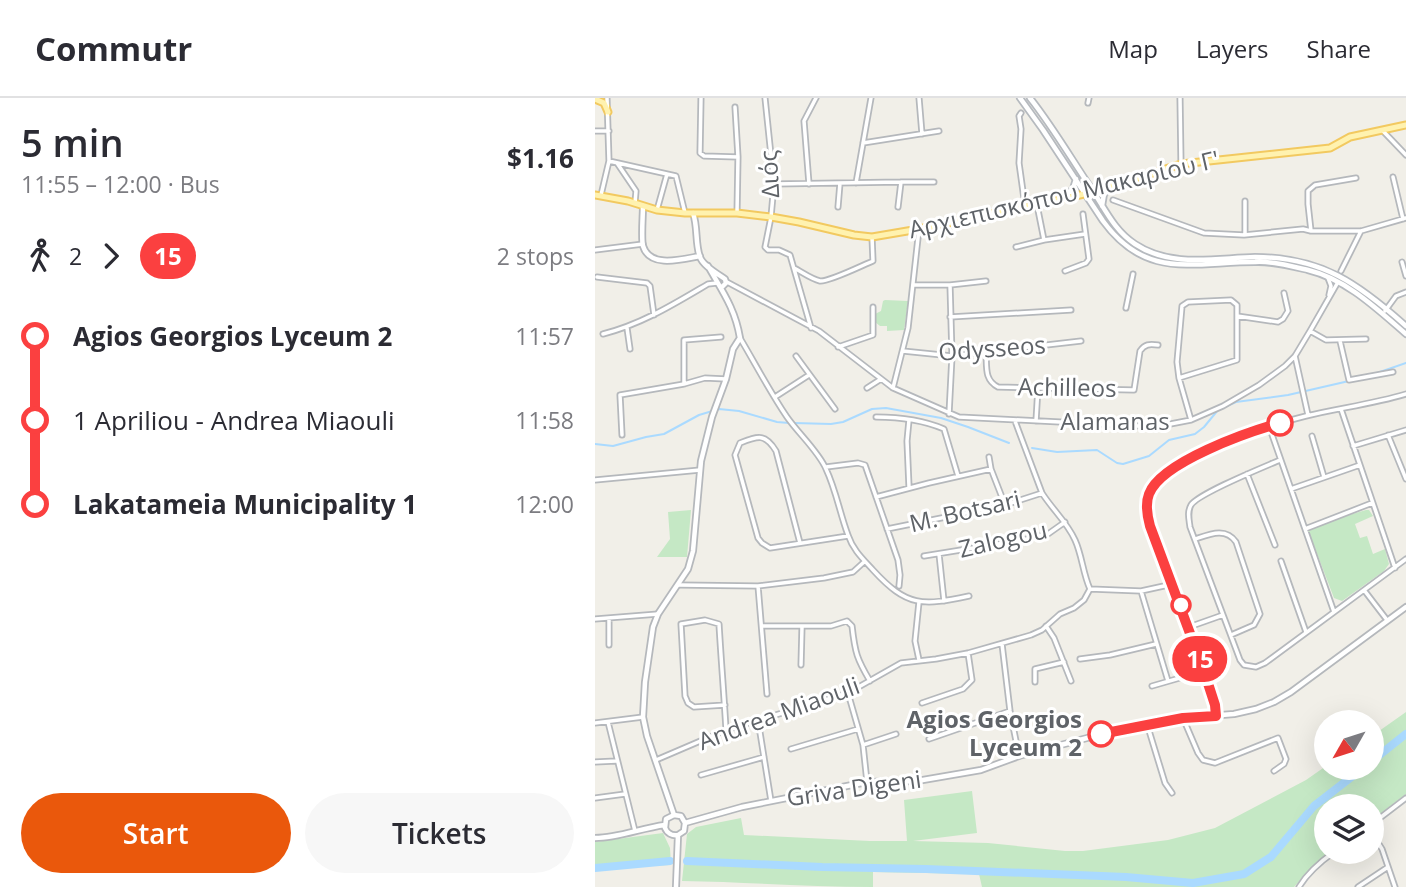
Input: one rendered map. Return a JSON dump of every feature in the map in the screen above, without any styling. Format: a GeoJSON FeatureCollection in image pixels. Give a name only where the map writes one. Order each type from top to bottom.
{"type":"FeatureCollection","features":[{"type":"Feature","properties":{"kind":"main road"},"geometry":{"type":"LineString","coordinates":[[595,99],[604,103],[608,112]]}},
{"type":"Feature","properties":{"kind":"main road","name":"Αρχιεπισκόπου Μακαρίου Γ'"},"geometry":{"type":"LineString","coordinates":[[598,195],[657,210],[771,217],[872,237],[1086,194],[1181,164],[1330,148],[1350,136],[1406,125]]}},
{"type":"Feature","properties":{"kind":"street"},"geometry":{"type":"LineString","coordinates":[[598,195],[609,161],[607,98]]}},
{"type":"Feature","properties":{"kind":"street"},"geometry":{"type":"LineString","coordinates":[[701,98],[700,153],[704,156],[738,158]]}},
{"type":"Feature","properties":{"kind":"street","name":"Διός"},"geometry":{"type":"LineString","coordinates":[[765,98],[774,184],[766,249],[779,250],[790,255],[794,268]]}},
{"type":"Feature","properties":{"kind":"street"},"geometry":{"type":"LineString","coordinates":[[809,184],[804,121],[816,98]]}},
{"type":"Feature","properties":{"kind":"street"},"geometry":{"type":"LineString","coordinates":[[856,183],[871,98]]}},
{"type":"Feature","properties":{"kind":"street"},"geometry":{"type":"LineString","coordinates":[[919,98],[922,134]]}},
{"type":"Feature","properties":{"kind":"street"},"geometry":{"type":"LineString","coordinates":[[1020,98],[1111,232],[1141,256],[1167,264],[1257,261],[1311,271],[1350,288],[1406,326]]}},
{"type":"Feature","properties":{"kind":"street"},"geometry":{"type":"LineString","coordinates":[[1030,98],[1116,228],[1135,244],[1168,258],[1282,259],[1340,273],[1385,311],[1406,334]]}},
{"type":"Feature","properties":{"kind":"street"},"geometry":{"type":"LineString","coordinates":[[1180,98],[1181,164]]}},
{"type":"Feature","properties":{"kind":"street"},"geometry":{"type":"LineString","coordinates":[[736,107],[737,213]]}},
{"type":"Feature","properties":{"kind":"street"},"geometry":{"type":"LineString","coordinates":[[1021,113],[1019,163],[1025,205]]}},
{"type":"Feature","properties":{"kind":"street"},"geometry":{"type":"LineString","coordinates":[[1382,129],[1406,155]]}},
{"type":"Feature","properties":{"kind":"street"},"geometry":{"type":"LineString","coordinates":[[595,131],[609,131]]}},
{"type":"Feature","properties":{"kind":"street"},"geometry":{"type":"LineString","coordinates":[[863,143],[939,131]]}},
{"type":"Feature","properties":{"kind":"street"},"geometry":{"type":"LineString","coordinates":[[609,161],[676,176],[685,213]]}},
{"type":"Feature","properties":{"kind":"street"},"geometry":{"type":"LineString","coordinates":[[617,163],[636,191],[635,203]]}},
{"type":"Feature","properties":{"kind":"street"},"geometry":{"type":"LineString","coordinates":[[657,210],[667,174]]}},
{"type":"Feature","properties":{"kind":"street"},"geometry":{"type":"LineString","coordinates":[[1114,201],[1204,233],[1244,235],[1303,229],[1361,231],[1404,219],[1393,177]]}},
{"type":"Feature","properties":{"kind":"street"},"geometry":{"type":"LineString","coordinates":[[1064,198],[1073,190],[1076,178]]}},
{"type":"Feature","properties":{"kind":"street"},"geometry":{"type":"LineString","coordinates":[[1311,231],[1308,191],[1315,185],[1356,178]]}},
{"type":"Feature","properties":{"kind":"street"},"geometry":{"type":"LineString","coordinates":[[774,184],[901,181],[934,183]]}},
{"type":"Feature","properties":{"kind":"street"},"geometry":{"type":"LineString","coordinates":[[898,207],[901,181]]}},
{"type":"Feature","properties":{"kind":"street"},"geometry":{"type":"LineString","coordinates":[[838,207],[839,183]]}},
{"type":"Feature","properties":{"kind":"street"},"geometry":{"type":"LineString","coordinates":[[1102,206],[1104,194],[1112,187]]}},
{"type":"Feature","properties":{"kind":"street"},"geometry":{"type":"LineString","coordinates":[[1244,235],[1245,201]]}},
{"type":"Feature","properties":{"kind":"street"},"geometry":{"type":"LineString","coordinates":[[1037,203],[1044,240]]}},
{"type":"Feature","properties":{"kind":"street"},"geometry":{"type":"LineString","coordinates":[[643,206],[643,246],[651,257],[662,261],[700,256]]}},
{"type":"Feature","properties":{"kind":"street"},"geometry":{"type":"LineString","coordinates":[[693,213],[700,256],[732,308],[740,338],[787,417],[825,467],[853,548],[897,594],[919,602],[969,596]]}},
{"type":"Feature","properties":{"kind":"street"},"geometry":{"type":"LineString","coordinates":[[1065,271],[1088,262],[1083,214]]}},
{"type":"Feature","properties":{"kind":"street"},"geometry":{"type":"LineString","coordinates":[[893,388],[903,351],[919,229]]}},
{"type":"Feature","properties":{"kind":"street"},"geometry":{"type":"LineString","coordinates":[[1338,282],[1361,231]]}},
{"type":"Feature","properties":{"kind":"street"},"geometry":{"type":"LineString","coordinates":[[1016,247],[1085,234]]}},
{"type":"Feature","properties":{"kind":"street"},"geometry":{"type":"LineString","coordinates":[[794,268],[817,280],[831,279],[873,261],[872,237]]}},
{"type":"Feature","properties":{"kind":"street"},"geometry":{"type":"LineString","coordinates":[[595,250],[643,244]]}},
{"type":"Feature","properties":{"kind":"street"},"geometry":{"type":"LineString","coordinates":[[1402,262],[1406,276]]}},
{"type":"Feature","properties":{"kind":"street"},"geometry":{"type":"LineString","coordinates":[[603,334],[627,328],[655,315],[708,284],[726,285],[725,279],[708,266]]}},
{"type":"Feature","properties":{"kind":"street"},"geometry":{"type":"LineString","coordinates":[[794,268],[811,328]]}},
{"type":"Feature","properties":{"kind":"street"},"geometry":{"type":"LineString","coordinates":[[1126,308],[1133,274]]}},
{"type":"Feature","properties":{"kind":"street"},"geometry":{"type":"LineString","coordinates":[[597,277],[647,283],[650,286],[655,315]]}},
{"type":"Feature","properties":{"kind":"street"},"geometry":{"type":"LineString","coordinates":[[718,284],[718,278],[722,277]]}},
{"type":"Feature","properties":{"kind":"street"},"geometry":{"type":"LineString","coordinates":[[1328,278],[1331,286],[1329,297]]}},
{"type":"Feature","properties":{"kind":"street"},"geometry":{"type":"LineString","coordinates":[[913,285],[986,281]]}},
{"type":"Feature","properties":{"kind":"street","name":"Alamanas"},"geometry":{"type":"LineString","coordinates":[[727,282],[819,331],[893,388],[949,414],[960,417],[1095,425],[1160,426],[1191,420],[1223,406],[1285,366],[1310,331],[1338,282]]}},
{"type":"Feature","properties":{"kind":"street"},"geometry":{"type":"LineString","coordinates":[[949,414],[952,356],[950,285]]}},
{"type":"Feature","properties":{"kind":"street"},"geometry":{"type":"LineString","coordinates":[[1385,311],[1395,296],[1406,292]]}},
{"type":"Feature","properties":{"kind":"street"},"geometry":{"type":"LineString","coordinates":[[1237,316],[1278,322],[1287,311],[1284,293]]}},
{"type":"Feature","properties":{"kind":"street"},"geometry":{"type":"LineString","coordinates":[[1179,378],[1237,360],[1237,304],[1231,300],[1188,302],[1182,306],[1177,362],[1179,378],[1191,420]]}},
{"type":"Feature","properties":{"kind":"street"},"geometry":{"type":"LineString","coordinates":[[838,346],[873,335],[873,307]]}},
{"type":"Feature","properties":{"kind":"street"},"geometry":{"type":"LineString","coordinates":[[950,317],[1071,310]]}},
{"type":"Feature","properties":{"kind":"street"},"geometry":{"type":"LineString","coordinates":[[627,328],[630,349]]}},
{"type":"Feature","properties":{"kind":"street"},"geometry":{"type":"LineString","coordinates":[[1310,331],[1327,340],[1366,339]]}},
{"type":"Feature","properties":{"kind":"street"},"geometry":{"type":"LineString","coordinates":[[684,384],[684,340],[721,337]]}},
{"type":"Feature","properties":{"kind":"street"},"geometry":{"type":"LineString","coordinates":[[674,815],[647,736],[643,717],[645,682],[653,627],[668,597],[688,569],[693,551],[700,470],[712,417],[726,379],[733,349],[740,338]]}},
{"type":"Feature","properties":{"kind":"street","name":"Odysseos"},"geometry":{"type":"LineString","coordinates":[[903,351],[952,356],[1081,341]]}},
{"type":"Feature","properties":{"kind":"street"},"geometry":{"type":"LineString","coordinates":[[1340,341],[1349,380],[1393,372]]}},
{"type":"Feature","properties":{"kind":"street","name":"Achilleos"},"geometry":{"type":"LineString","coordinates":[[986,352],[987,376],[991,383],[998,387],[1133,390],[1140,351],[1144,346],[1158,345]]}},
{"type":"Feature","properties":{"kind":"street"},"geometry":{"type":"LineString","coordinates":[[796,356],[835,409]]}},
{"type":"Feature","properties":{"kind":"street"},"geometry":{"type":"LineString","coordinates":[[1294,356],[1308,415]]}},
{"type":"Feature","properties":{"kind":"street"},"geometry":{"type":"LineString","coordinates":[[775,397],[809,374]]}},
{"type":"Feature","properties":{"kind":"street"},"geometry":{"type":"LineString","coordinates":[[622,435],[620,395],[705,379],[726,379]]}},
{"type":"Feature","properties":{"kind":"street"},"geometry":{"type":"LineString","coordinates":[[867,388],[881,379]]}},
{"type":"Feature","properties":{"kind":"street"},"geometry":{"type":"LineString","coordinates":[[1036,421],[1038,387]]}},
{"type":"Feature","properties":{"kind":"street"},"geometry":{"type":"LineString","coordinates":[[1216,716],[1215,705],[1189,627],[1150,526],[1147,502],[1153,485],[1191,458],[1229,440],[1308,415],[1406,394]]}},
{"type":"Feature","properties":{"kind":"street"},"geometry":{"type":"LineString","coordinates":[[1341,409],[1395,568]]}},
{"type":"Feature","properties":{"kind":"street"},"geometry":{"type":"LineString","coordinates":[[876,417],[932,424],[944,429],[958,476]]}},
{"type":"Feature","properties":{"kind":"street"},"geometry":{"type":"LineString","coordinates":[[909,420],[909,487]]}},
{"type":"Feature","properties":{"kind":"street"},"geometry":{"type":"LineString","coordinates":[[1015,420],[1042,493],[1076,542],[1090,589],[1141,591],[1173,584]]}},
{"type":"Feature","properties":{"kind":"street"},"geometry":{"type":"LineString","coordinates":[[1269,426],[1334,612]]}},
{"type":"Feature","properties":{"kind":"street"},"geometry":{"type":"LineString","coordinates":[[1353,446],[1406,430]]}},
{"type":"Feature","properties":{"kind":"street"},"geometry":{"type":"LineString","coordinates":[[1388,435],[1406,479]]}},
{"type":"Feature","properties":{"kind":"street"},"geometry":{"type":"LineString","coordinates":[[1312,436],[1324,477]]}},
{"type":"Feature","properties":{"kind":"street"},"geometry":{"type":"LineString","coordinates":[[800,543],[771,442],[764,437],[740,443],[735,455],[758,538],[762,543],[769,548],[848,536]]}},
{"type":"Feature","properties":{"kind":"street"},"geometry":{"type":"LineString","coordinates":[[989,457],[1005,505]]}},
{"type":"Feature","properties":{"kind":"street"},"geometry":{"type":"LineString","coordinates":[[1280,460],[1197,499],[1188,516],[1244,665],[1256,667],[1265,663],[1406,559]]}},
{"type":"Feature","properties":{"kind":"street"},"geometry":{"type":"LineString","coordinates":[[825,467],[858,463],[865,465],[898,560],[899,586]]}},
{"type":"Feature","properties":{"kind":"street"},"geometry":{"type":"LineString","coordinates":[[1291,489],[1360,465]]}},
{"type":"Feature","properties":{"kind":"street"},"geometry":{"type":"LineString","coordinates":[[876,497],[991,469]]}},
{"type":"Feature","properties":{"kind":"street"},"geometry":{"type":"LineString","coordinates":[[595,480],[700,470]]}},
{"type":"Feature","properties":{"kind":"street"},"geometry":{"type":"LineString","coordinates":[[1247,474],[1275,545]]}},
{"type":"Feature","properties":{"kind":"street","name":"M. Botsari"},"geometry":{"type":"LineString","coordinates":[[887,529],[1005,505],[1042,493]]}},
{"type":"Feature","properties":{"kind":"street"},"geometry":{"type":"LineString","coordinates":[[1305,529],[1372,502]]}},
{"type":"Feature","properties":{"kind":"street","name":"Zalogou"},"geometry":{"type":"LineString","coordinates":[[924,555],[1036,537],[1048,534],[1065,523]]}},
{"type":"Feature","properties":{"kind":"street"},"geometry":{"type":"LineString","coordinates":[[1195,539],[1217,532],[1232,536],[1236,542],[1259,614],[1254,625],[1231,635]]}},
{"type":"Feature","properties":{"kind":"street","name":"Zalogou"},"geometry":{"type":"LineString","coordinates":[[939,554],[944,601]]}},
{"type":"Feature","properties":{"kind":"street"},"geometry":{"type":"LineString","coordinates":[[1281,561],[1306,632]]}},
{"type":"Feature","properties":{"kind":"street"},"geometry":{"type":"LineString","coordinates":[[678,585],[758,586],[824,578],[853,572],[865,562]]}},
{"type":"Feature","properties":{"kind":"street"},"geometry":{"type":"LineString","coordinates":[[758,586],[767,694]]}},
{"type":"Feature","properties":{"kind":"street","name":"Andrea Miaouli"},"geometry":{"type":"LineString","coordinates":[[656,760],[726,730],[848,693],[901,663],[968,653],[1031,635],[1060,614],[1074,608],[1084,600],[1090,589]]}},
{"type":"Feature","properties":{"kind":"street"},"geometry":{"type":"LineString","coordinates":[[1364,590],[1387,620]]}},
{"type":"Feature","properties":{"kind":"street"},"geometry":{"type":"LineString","coordinates":[[1141,591],[1168,681]]}},
{"type":"Feature","properties":{"kind":"street"},"geometry":{"type":"LineString","coordinates":[[919,602],[915,641],[919,660]]}},
{"type":"Feature","properties":{"kind":"street","name":"Griva Digeni"},"geometry":{"type":"LineString","coordinates":[[685,823],[742,807],[867,782],[917,781],[981,770],[1019,756],[1147,724],[1183,718],[1234,715],[1256,709],[1274,702],[1298,686],[1406,607]]}},
{"type":"Feature","properties":{"kind":"street"},"geometry":{"type":"LineString","coordinates":[[595,619],[658,614]]}},
{"type":"Feature","properties":{"kind":"street"},"geometry":{"type":"LineString","coordinates":[[1189,627],[1223,615]]}},
{"type":"Feature","properties":{"kind":"street"},"geometry":{"type":"LineString","coordinates":[[609,618],[609,645]]}},
{"type":"Feature","properties":{"kind":"street"},"geometry":{"type":"LineString","coordinates":[[725,705],[694,707],[688,703],[685,696],[681,624],[705,620],[719,624],[725,705],[726,730]]}},
{"type":"Feature","properties":{"kind":"street"},"geometry":{"type":"LineString","coordinates":[[762,626],[831,626],[847,621],[852,626],[854,650],[870,682]]}},
{"type":"Feature","properties":{"kind":"street"},"geometry":{"type":"LineString","coordinates":[[1046,626],[1054,638],[1071,681]]}},
{"type":"Feature","properties":{"kind":"street"},"geometry":{"type":"LineString","coordinates":[[801,665],[802,627]]}},
{"type":"Feature","properties":{"kind":"street"},"geometry":{"type":"LineString","coordinates":[[1002,644],[1010,711],[1019,756]]}},
{"type":"Feature","properties":{"kind":"street"},"geometry":{"type":"LineString","coordinates":[[1080,659],[1156,644]]}},
{"type":"Feature","properties":{"kind":"street"},"geometry":{"type":"LineString","coordinates":[[922,703],[963,689],[972,680],[968,653]]}},
{"type":"Feature","properties":{"kind":"street"},"geometry":{"type":"LineString","coordinates":[[1035,682],[1035,669],[1064,662]]}},
{"type":"Feature","properties":{"kind":"street"},"geometry":{"type":"LineString","coordinates":[[1152,685],[1204,671]]}},
{"type":"Feature","properties":{"kind":"street"},"geometry":{"type":"LineString","coordinates":[[848,693],[863,745],[867,782]]}},
{"type":"Feature","properties":{"kind":"street"},"geometry":{"type":"LineString","coordinates":[[929,739],[1010,711]]}},
{"type":"Feature","properties":{"kind":"street"},"geometry":{"type":"LineString","coordinates":[[595,723],[643,717]]}},
{"type":"Feature","properties":{"kind":"street"},"geometry":{"type":"LineString","coordinates":[[1183,718],[1198,753],[1203,760],[1215,763],[1278,738],[1286,759],[1284,764],[1274,771]]}},
{"type":"Feature","properties":{"kind":"street"},"geometry":{"type":"LineString","coordinates":[[758,720],[771,802]]}},
{"type":"Feature","properties":{"kind":"street"},"geometry":{"type":"LineString","coordinates":[[608,722],[635,831]]}},
{"type":"Feature","properties":{"kind":"street"},"geometry":{"type":"LineString","coordinates":[[1147,724],[1165,783],[1172,793]]}},
{"type":"Feature","properties":{"kind":"street"},"geometry":{"type":"LineString","coordinates":[[791,749],[858,729]]}},
{"type":"Feature","properties":{"kind":"street"},"geometry":{"type":"LineString","coordinates":[[863,745],[896,734]]}},
{"type":"Feature","properties":{"kind":"street"},"geometry":{"type":"LineString","coordinates":[[701,775],[764,757]]}},
{"type":"Feature","properties":{"kind":"street"},"geometry":{"type":"LineString","coordinates":[[595,762],[617,761]]}},
{"type":"Feature","properties":{"kind":"street"},"geometry":{"type":"LineString","coordinates":[[595,798],[625,794]]}},
{"type":"Feature","properties":{"kind":"street"},"geometry":{"type":"LineString","coordinates":[[1384,815],[1406,798]]}},
{"type":"Feature","properties":{"kind":"street"},"geometry":{"type":"LineString","coordinates":[[674,815],[681,817],[685,823],[684,831],[678,835],[668,833],[665,825],[669,817],[674,815]]}},
{"type":"Feature","properties":{"kind":"street"},"geometry":{"type":"LineString","coordinates":[[595,838],[665,825]]}},
{"type":"Feature","properties":{"kind":"street"},"geometry":{"type":"LineString","coordinates":[[676,887],[678,835]]}},
{"type":"Feature","properties":{"kind":"street"},"geometry":{"type":"LineString","coordinates":[[1384,854],[1395,887]]}},
{"type":"Feature","properties":{"kind":"street"},"geometry":{"type":"LineString","coordinates":[[1299,887],[1318,864]]}},
{"type":"Feature","properties":{"kind":"street"},"geometry":{"type":"LineString","coordinates":[[1358,887],[1389,867]]}},
{"type":"Feature","properties":{"kind":"green space"},"geometry":{"type":"Polygon","coordinates":[[[885,300],[908,301],[904,330],[887,331],[887,326],[880,326],[875,322],[875,314],[881,311],[885,300]]]}},
{"type":"Feature","properties":{"kind":"green space"},"geometry":{"type":"Polygon","coordinates":[[[691,510],[687,557],[657,557],[670,539],[668,512],[691,510]]]}},
{"type":"Feature","properties":{"kind":"green space"},"geometry":{"type":"Polygon","coordinates":[[[1366,510],[1373,516],[1355,524],[1360,538],[1367,536],[1373,554],[1385,549],[1389,564],[1384,571],[1342,601],[1334,598],[1308,530],[1366,510]]]}},
{"type":"Feature","properties":{"kind":"green space"},"geometry":{"type":"Polygon","coordinates":[[[1406,712],[1406,794],[1384,811],[1384,794],[1314,794],[1315,864],[1294,887],[982,887],[979,874],[873,872],[873,887],[682,881],[687,834],[696,827],[741,818],[744,835],[907,841],[904,800],[972,791],[977,833],[913,841],[988,843],[1083,851],[1168,840],[1215,828],[1314,774],[1314,780],[1384,780],[1384,728],[1406,712]]]}},
{"type":"Feature","properties":{"kind":"green space"},"geometry":{"type":"Polygon","coordinates":[[[663,833],[670,848],[671,865],[595,868],[595,842],[663,833]]]}},
{"type":"Feature","properties":{"kind":"waterway"},"geometry":{"type":"LineString","coordinates":[[1377,373],[1406,363]]}},
{"type":"Feature","properties":{"kind":"waterway"},"geometry":{"type":"LineString","coordinates":[[1032,448],[1057,452],[1097,450],[1123,464],[1149,456],[1169,440],[1195,434],[1218,410],[1236,402],[1288,395],[1349,381]]}},
{"type":"Feature","properties":{"kind":"waterway"},"geometry":{"type":"LineString","coordinates":[[794,423],[831,424],[843,422],[872,409],[886,408],[941,418],[1009,443]]}},
{"type":"Feature","properties":{"kind":"waterway"},"geometry":{"type":"LineString","coordinates":[[595,444],[613,446],[664,434],[699,415],[719,409],[789,423]]}},
{"type":"Feature","properties":{"kind":"waterway"},"geometry":{"type":"LineString","coordinates":[[1384,751],[1406,734]]}},
{"type":"Feature","properties":{"kind":"waterway"},"geometry":{"type":"LineString","coordinates":[[687,861],[1126,877],[1193,883],[1244,874],[1271,857],[1314,806],[1348,780]]}},
{"type":"Feature","properties":{"kind":"waterway"},"geometry":{"type":"LineString","coordinates":[[595,868],[670,861]]}},
{"type":"Feature","properties":{"kind":"bus line","name":"15"},"geometry":{"type":"LineString","coordinates":[[1101,734],[1183,718],[1216,716],[1204,671],[1150,526],[1147,502],[1153,485],[1184,463],[1229,440],[1280,423]]}},
{"type":"Feature","properties":{"kind":"place","name":"Agios Georgios Lyceum 2"},"geometry":{"type":"Point","coordinates":[1101,734]}}]}
